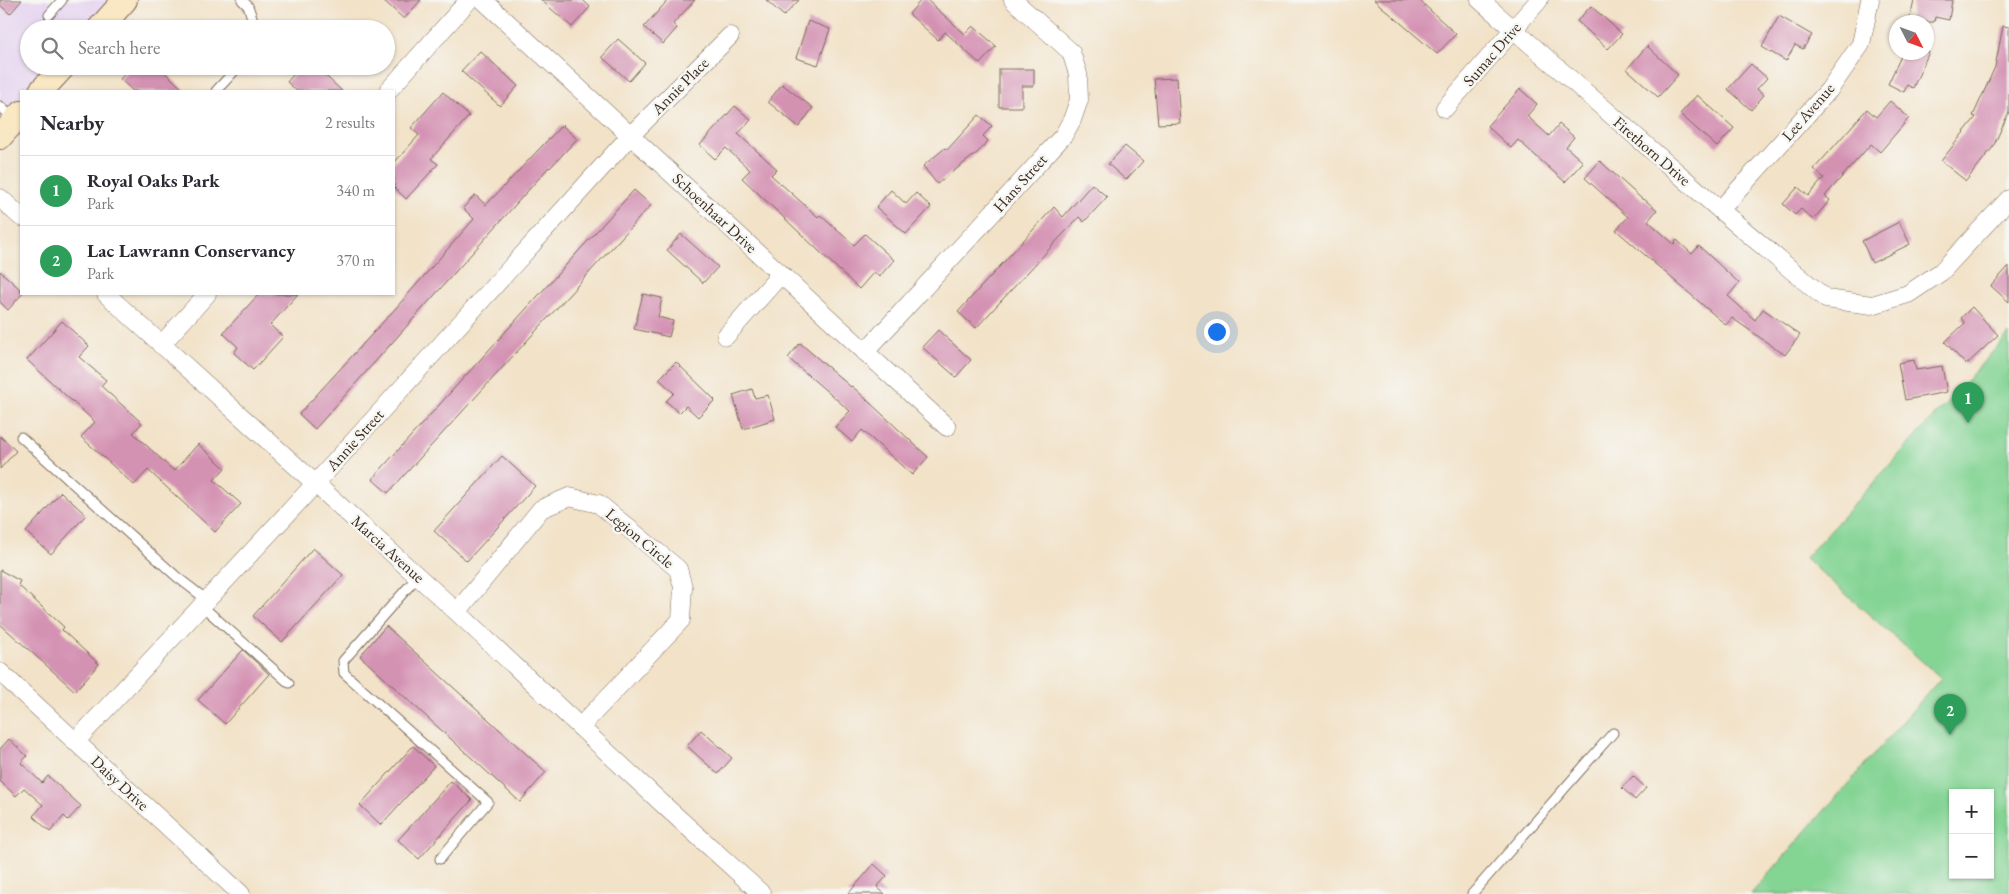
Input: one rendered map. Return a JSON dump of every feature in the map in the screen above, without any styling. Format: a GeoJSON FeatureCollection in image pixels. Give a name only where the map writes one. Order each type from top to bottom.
{"type":"FeatureCollection","features":[{"type":"Feature","properties":{"kind":"street"},"geometry":{"type":"LineString","coordinates":[[107,20],[125,0]]}},
{"type":"Feature","properties":{"kind":"street"},"geometry":{"type":"LineString","coordinates":[[389,90],[469,0]]}},
{"type":"Feature","properties":{"kind":"street","name":"Schoenhaar Drive"},"geometry":{"type":"LineString","coordinates":[[483,0],[947,427]]}},
{"type":"Feature","properties":{"kind":"street","name":"Hans Street"},"geometry":{"type":"LineString","coordinates":[[866,352],[1063,136],[1072,120],[1079,100],[1078,74],[1071,52],[1013,0]]}},
{"type":"Feature","properties":{"kind":"street","name":"Firethorn Drive"},"geometry":{"type":"LineString","coordinates":[[1480,0],[1720,210],[1826,299],[1872,305],[1908,294],[1941,272],[2009,199]]}},
{"type":"Feature","properties":{"kind":"street","name":"Sumac Drive"},"geometry":{"type":"LineString","coordinates":[[1445,108],[1538,0]]}},
{"type":"Feature","properties":{"kind":"street","name":"Lee Avenue"},"geometry":{"type":"LineString","coordinates":[[1720,210],[1829,90],[1861,44],[1870,0]]}},
{"type":"Feature","properties":{"kind":"street","name":"Annie Place"},"geometry":{"type":"LineString","coordinates":[[631,135],[730,36]]}},
{"type":"Feature","properties":{"kind":"street"},"geometry":{"type":"LineString","coordinates":[[42,90],[56,75]]}},
{"type":"Feature","properties":{"kind":"street","name":"Annie Street"},"geometry":{"type":"LineString","coordinates":[[75,742],[315,484],[631,135]]}},
{"type":"Feature","properties":{"kind":"street"},"geometry":{"type":"LineString","coordinates":[[0,198],[20,216]]}},
{"type":"Feature","properties":{"kind":"street"},"geometry":{"type":"LineString","coordinates":[[726,336],[781,274]]}},
{"type":"Feature","properties":{"kind":"street","name":"Marcia Avenue"},"geometry":{"type":"LineString","coordinates":[[107,295],[418,576],[762,894]]}},
{"type":"Feature","properties":{"kind":"street"},"geometry":{"type":"LineString","coordinates":[[161,345],[206,295]]}},
{"type":"Feature","properties":{"kind":"street","name":"Legion Circle"},"geometry":{"type":"LineString","coordinates":[[457,612],[541,508],[570,497],[599,504],[678,569],[682,587],[681,620],[580,727]]}},
{"type":"Feature","properties":{"kind":"street","name":"Daisy Drive"},"geometry":{"type":"LineString","coordinates":[[0,672],[241,894]]}},
{"type":"Feature","properties":{"kind":"lane"},"geometry":{"type":"LineString","coordinates":[[49,15],[62,0]]}},
{"type":"Feature","properties":{"kind":"lane"},"geometry":{"type":"LineString","coordinates":[[242,0],[248,6],[253,20]]}},
{"type":"Feature","properties":{"kind":"lane"},"geometry":{"type":"LineString","coordinates":[[217,90],[231,75]]}},
{"type":"Feature","properties":{"kind":"lane"},"geometry":{"type":"LineString","coordinates":[[21,437],[177,577],[289,683]]}},
{"type":"Feature","properties":{"kind":"lane"},"geometry":{"type":"LineString","coordinates":[[418,576],[343,661],[344,673],[488,802],[440,859]]}},
{"type":"Feature","properties":{"kind":"lane"},"geometry":{"type":"LineString","coordinates":[[1472,894],[1613,733]]}},
{"type":"Feature","properties":{"kind":"path"},"geometry":{"type":"LineString","coordinates":[[2009,453],[2009,458]]}},
{"type":"Feature","properties":{"kind":"shaded area"},"geometry":{"type":"Polygon","coordinates":[[[0,0],[126,0],[108,20],[20,20],[20,75],[58,75],[44,90],[20,90],[20,117],[0,139],[0,0]]]}},
{"type":"Feature","properties":{"kind":"green space"},"geometry":{"type":"Polygon","coordinates":[[[2009,334],[2009,894],[1751,894],[1941,678],[1805,558],[2009,334]]]}},
{"type":"Feature","properties":{"kind":"building"},"geometry":{"type":"Polygon","coordinates":[[[0,0],[22,0],[10,14],[0,5],[0,0]]]}},
{"type":"Feature","properties":{"kind":"building"},"geometry":{"type":"Polygon","coordinates":[[[383,0],[421,0],[404,19],[383,0]]]}},
{"type":"Feature","properties":{"kind":"building"},"geometry":{"type":"Polygon","coordinates":[[[541,0],[583,0],[590,7],[572,27],[541,0]]]}},
{"type":"Feature","properties":{"kind":"building"},"geometry":{"type":"Polygon","coordinates":[[[668,0],[695,0],[673,24],[677,28],[663,44],[644,27],[668,0]]]}},
{"type":"Feature","properties":{"kind":"building"},"geometry":{"type":"Polygon","coordinates":[[[766,0],[799,0],[784,16],[766,0]]]}},
{"type":"Feature","properties":{"kind":"building"},"geometry":{"type":"Polygon","coordinates":[[[921,0],[927,0],[965,34],[973,26],[996,46],[980,64],[945,32],[938,40],[909,14],[921,0]]]}},
{"type":"Feature","properties":{"kind":"building"},"geometry":{"type":"Polygon","coordinates":[[[1374,0],[1419,0],[1456,34],[1437,54],[1374,0]]]}},
{"type":"Feature","properties":{"kind":"building"},"geometry":{"type":"Polygon","coordinates":[[[1914,0],[1952,0],[1949,20],[1935,17],[1934,22],[1934,15],[1911,15],[1914,0]]]}},
{"type":"Feature","properties":{"kind":"building"},"geometry":{"type":"Polygon","coordinates":[[[1591,6],[1622,34],[1608,49],[1577,21],[1591,6]]]}},
{"type":"Feature","properties":{"kind":"building"},"geometry":{"type":"Polygon","coordinates":[[[1779,16],[1812,35],[1803,49],[1795,45],[1786,61],[1762,47],[1779,16]]]}},
{"type":"Feature","properties":{"kind":"building"},"geometry":{"type":"Polygon","coordinates":[[[808,21],[830,29],[818,65],[796,58],[808,21]]]}},
{"type":"Feature","properties":{"kind":"building"},"geometry":{"type":"Polygon","coordinates":[[[2003,26],[2009,27],[2009,112],[1993,147],[1966,181],[1941,161],[1976,117],[1973,116],[1995,67],[2003,26]]]}},
{"type":"Feature","properties":{"kind":"building"},"geometry":{"type":"Polygon","coordinates":[[[618,39],[645,63],[629,81],[602,57],[618,39]]]}},
{"type":"Feature","properties":{"kind":"building"},"geometry":{"type":"Polygon","coordinates":[[[1647,46],[1678,75],[1658,97],[1627,69],[1647,46]]]}},
{"type":"Feature","properties":{"kind":"building"},"geometry":{"type":"Polygon","coordinates":[[[480,51],[518,86],[500,106],[461,71],[480,51]]]}},
{"type":"Feature","properties":{"kind":"building"},"geometry":{"type":"Polygon","coordinates":[[[1899,60],[1925,60],[1913,88],[1907,85],[1904,92],[1888,84],[1899,60]]]}},
{"type":"Feature","properties":{"kind":"building"},"geometry":{"type":"Polygon","coordinates":[[[1751,64],[1767,78],[1757,89],[1764,95],[1751,110],[1728,89],[1751,64]]]}},
{"type":"Feature","properties":{"kind":"building"},"geometry":{"type":"Polygon","coordinates":[[[999,69],[1034,69],[1034,86],[1022,86],[1022,107],[999,107],[999,69]]]}},
{"type":"Feature","properties":{"kind":"building"},"geometry":{"type":"Polygon","coordinates":[[[124,75],[168,75],[184,90],[132,90],[120,79],[124,75]]]}},
{"type":"Feature","properties":{"kind":"building"},"geometry":{"type":"Polygon","coordinates":[[[293,75],[325,75],[341,90],[296,90],[287,82],[293,75]]]}},
{"type":"Feature","properties":{"kind":"building"},"geometry":{"type":"Polygon","coordinates":[[[1177,78],[1180,123],[1158,124],[1154,79],[1177,78]]]}},
{"type":"Feature","properties":{"kind":"building"},"geometry":{"type":"Polygon","coordinates":[[[782,84],[813,108],[799,127],[768,102],[782,84]]]}},
{"type":"Feature","properties":{"kind":"building"},"geometry":{"type":"Polygon","coordinates":[[[1520,89],[1537,104],[1527,116],[1549,136],[1559,124],[1574,137],[1566,147],[1583,162],[1565,182],[1518,140],[1511,148],[1487,126],[1520,89]]]}},
{"type":"Feature","properties":{"kind":"building"},"geometry":{"type":"Polygon","coordinates":[[[443,92],[469,116],[431,159],[438,164],[406,199],[395,188],[395,162],[419,135],[411,128],[443,92]]]}},
{"type":"Feature","properties":{"kind":"building"},"geometry":{"type":"Polygon","coordinates":[[[1697,95],[1734,128],[1717,147],[1680,114],[1697,95]]]}},
{"type":"Feature","properties":{"kind":"building"},"geometry":{"type":"Polygon","coordinates":[[[1890,101],[1909,118],[1880,152],[1871,144],[1825,196],[1830,200],[1813,220],[1801,209],[1795,215],[1783,204],[1798,187],[1808,196],[1824,178],[1814,169],[1867,109],[1876,117],[1890,101]]]}},
{"type":"Feature","properties":{"kind":"building"},"geometry":{"type":"Polygon","coordinates":[[[735,106],[751,120],[738,134],[777,169],[771,175],[818,217],[820,215],[854,245],[865,234],[894,260],[879,277],[874,272],[859,289],[742,178],[750,170],[726,148],[715,159],[700,145],[735,106]]]}},
{"type":"Feature","properties":{"kind":"building"},"geometry":{"type":"Polygon","coordinates":[[[979,115],[992,126],[983,136],[988,141],[977,153],[937,184],[923,166],[945,148],[947,150],[979,115]]]}},
{"type":"Feature","properties":{"kind":"building"},"geometry":{"type":"Polygon","coordinates":[[[562,125],[577,139],[549,167],[315,429],[299,414],[474,219],[463,208],[475,195],[486,205],[562,125]]]}},
{"type":"Feature","properties":{"kind":"building"},"geometry":{"type":"Polygon","coordinates":[[[1125,146],[1143,161],[1126,180],[1108,164],[1125,146]]]}},
{"type":"Feature","properties":{"kind":"building"},"geometry":{"type":"Polygon","coordinates":[[[1600,161],[1643,200],[1657,210],[1648,221],[1674,244],[1677,240],[1692,254],[1699,246],[1739,283],[1728,296],[1755,320],[1763,309],[1800,335],[1785,355],[1732,318],[1726,325],[1616,230],[1628,217],[1585,178],[1600,161]]]}},
{"type":"Feature","properties":{"kind":"building"},"geometry":{"type":"Polygon","coordinates":[[[1092,184],[1107,197],[1084,222],[1079,217],[976,328],[958,312],[1054,207],[1063,217],[1092,184]]]}},
{"type":"Feature","properties":{"kind":"building"},"geometry":{"type":"Polygon","coordinates":[[[634,190],[651,205],[388,493],[372,479],[634,190]]]}},
{"type":"Feature","properties":{"kind":"building"},"geometry":{"type":"Polygon","coordinates":[[[891,190],[906,204],[916,193],[931,207],[906,234],[876,207],[891,190]]]}},
{"type":"Feature","properties":{"kind":"building"},"geometry":{"type":"Polygon","coordinates":[[[1899,222],[1910,244],[1872,263],[1862,241],[1899,222]]]}},
{"type":"Feature","properties":{"kind":"building"},"geometry":{"type":"Polygon","coordinates":[[[681,234],[718,267],[703,283],[667,250],[681,234]]]}},
{"type":"Feature","properties":{"kind":"building"},"geometry":{"type":"Polygon","coordinates":[[[2009,266],[2009,302],[1991,286],[2009,266]]]}},
{"type":"Feature","properties":{"kind":"building"},"geometry":{"type":"Polygon","coordinates":[[[0,271],[20,289],[21,295],[8,310],[0,302],[0,271]]]}},
{"type":"Feature","properties":{"kind":"building"},"geometry":{"type":"Polygon","coordinates":[[[643,294],[662,298],[658,317],[673,321],[669,337],[634,329],[643,294]]]}},
{"type":"Feature","properties":{"kind":"building"},"geometry":{"type":"Polygon","coordinates":[[[258,295],[297,295],[270,325],[283,337],[253,370],[234,353],[238,347],[223,333],[258,295]]]}},
{"type":"Feature","properties":{"kind":"building"},"geometry":{"type":"Polygon","coordinates":[[[1972,307],[1998,335],[1966,365],[1945,342],[1965,323],[1961,318],[1972,307]]]}},
{"type":"Feature","properties":{"kind":"building"},"geometry":{"type":"Polygon","coordinates":[[[62,321],[89,346],[79,357],[106,380],[101,386],[142,423],[133,433],[174,471],[198,444],[225,468],[214,480],[241,504],[215,532],[148,470],[134,485],[81,437],[95,422],[27,360],[62,321]]]}},
{"type":"Feature","properties":{"kind":"building"},"geometry":{"type":"Polygon","coordinates":[[[938,330],[971,360],[956,377],[922,347],[938,330]]]}},
{"type":"Feature","properties":{"kind":"building"},"geometry":{"type":"Polygon","coordinates":[[[800,343],[852,386],[928,457],[912,475],[862,430],[852,442],[835,427],[850,411],[788,358],[800,343]]]}},
{"type":"Feature","properties":{"kind":"building"},"geometry":{"type":"Polygon","coordinates":[[[1914,360],[1916,370],[1942,366],[1947,392],[1905,400],[1898,363],[1914,360]]]}},
{"type":"Feature","properties":{"kind":"building"},"geometry":{"type":"Polygon","coordinates":[[[676,362],[715,400],[698,417],[686,406],[679,413],[666,401],[674,393],[659,379],[676,362]]]}},
{"type":"Feature","properties":{"kind":"building"},"geometry":{"type":"Polygon","coordinates":[[[752,389],[755,398],[768,395],[775,419],[743,429],[733,395],[752,389]]]}},
{"type":"Feature","properties":{"kind":"building"},"geometry":{"type":"Polygon","coordinates":[[[0,436],[16,451],[0,469],[0,436]]]}},
{"type":"Feature","properties":{"kind":"building"},"geometry":{"type":"Polygon","coordinates":[[[502,456],[535,486],[467,561],[434,531],[502,456]]]}},
{"type":"Feature","properties":{"kind":"building"},"geometry":{"type":"Polygon","coordinates":[[[61,492],[86,515],[51,554],[26,532],[61,492]]]}},
{"type":"Feature","properties":{"kind":"building"},"geometry":{"type":"Polygon","coordinates":[[[313,548],[343,575],[282,642],[253,616],[313,548]]]}},
{"type":"Feature","properties":{"kind":"building"},"geometry":{"type":"Polygon","coordinates":[[[0,570],[20,581],[18,585],[64,627],[62,630],[99,664],[75,691],[0,624],[0,570]]]}},
{"type":"Feature","properties":{"kind":"building"},"geometry":{"type":"Polygon","coordinates":[[[386,626],[546,772],[520,802],[360,656],[386,626]]]}},
{"type":"Feature","properties":{"kind":"building"},"geometry":{"type":"Polygon","coordinates":[[[243,650],[269,674],[225,724],[198,700],[243,650]]]}},
{"type":"Feature","properties":{"kind":"building"},"geometry":{"type":"Polygon","coordinates":[[[701,730],[732,758],[718,774],[687,746],[701,730]]]}},
{"type":"Feature","properties":{"kind":"building"},"geometry":{"type":"Polygon","coordinates":[[[9,739],[27,756],[21,763],[42,783],[48,776],[81,806],[68,820],[64,816],[50,832],[33,816],[43,805],[24,788],[16,796],[0,781],[0,749],[9,739]]]}},
{"type":"Feature","properties":{"kind":"building"},"geometry":{"type":"Polygon","coordinates":[[[413,746],[434,766],[381,825],[360,805],[413,746]]]}},
{"type":"Feature","properties":{"kind":"building"},"geometry":{"type":"Polygon","coordinates":[[[1633,776],[1646,788],[1635,800],[1622,788],[1633,776]]]}},
{"type":"Feature","properties":{"kind":"building"},"geometry":{"type":"Polygon","coordinates":[[[451,781],[472,800],[419,859],[398,840],[451,781]]]}},
{"type":"Feature","properties":{"kind":"building"},"geometry":{"type":"Polygon","coordinates":[[[874,864],[887,876],[877,887],[885,894],[848,894],[874,864]]]}},
{"type":"Feature","properties":{"kind":"place","name":"Royal Oaks Park"},"geometry":{"type":"Point","coordinates":[1968,423]}},
{"type":"Feature","properties":{"kind":"place","name":"Lac Lawrann Conservancy"},"geometry":{"type":"Point","coordinates":[1950,735]}}]}
